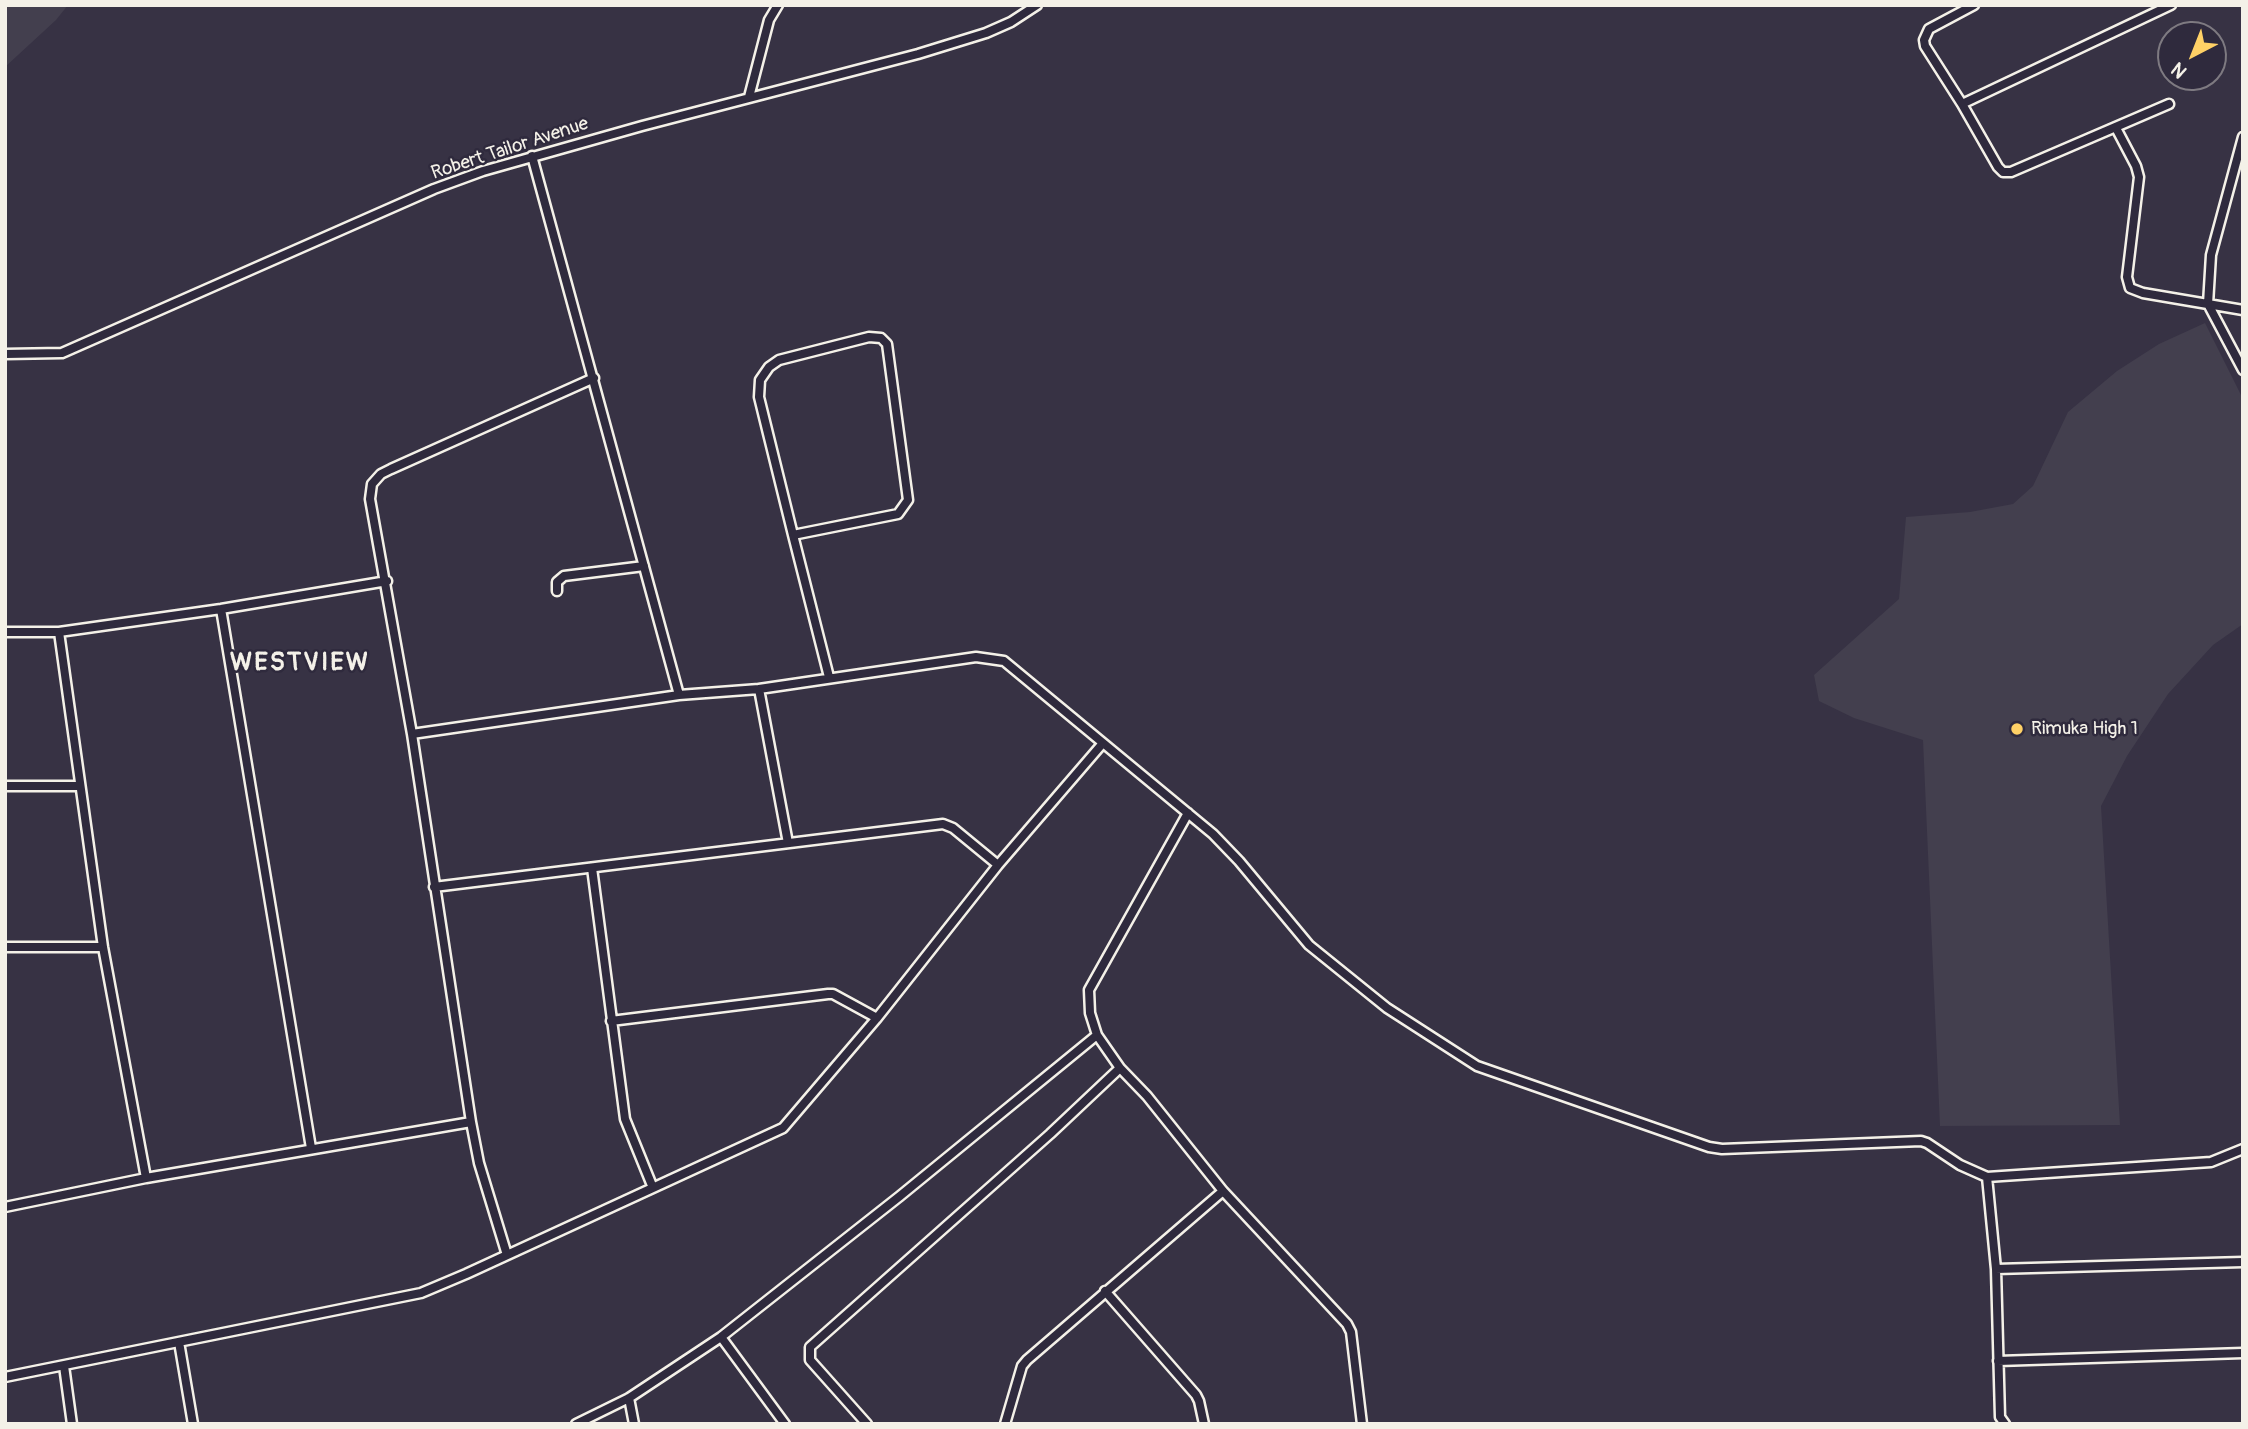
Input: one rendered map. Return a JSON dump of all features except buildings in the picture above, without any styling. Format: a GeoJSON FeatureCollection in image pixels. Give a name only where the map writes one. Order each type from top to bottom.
{"type":"FeatureCollection","features":[{"type":"Feature","properties":{"kind":"street"},"geometry":{"type":"LineString","coordinates":[[749,97],[769,20],[778,5]]}},
{"type":"Feature","properties":{"kind":"street","name":"Robert Tailor Avenue"},"geometry":{"type":"LineString","coordinates":[[5,354],[62,353],[434,189],[531,156],[881,64],[986,33],[1012,22],[1037,5]]}},
{"type":"Feature","properties":{"kind":"street"},"geometry":{"type":"LineString","coordinates":[[1974,5],[1934,24],[1924,40],[1926,52],[1962,104],[1998,167],[2007,173],[2169,104]]}},
{"type":"Feature","properties":{"kind":"street"},"geometry":{"type":"LineString","coordinates":[[1962,104],[2171,5]]}},
{"type":"Feature","properties":{"kind":"street"},"geometry":{"type":"LineString","coordinates":[[2116,128],[2139,177],[2127,277],[2130,288],[2143,293],[2243,310]]}},
{"type":"Feature","properties":{"kind":"street"},"geometry":{"type":"LineString","coordinates":[[2243,138],[2211,255],[2208,304],[2243,370]]}},
{"type":"Feature","properties":{"kind":"street"},"geometry":{"type":"LineString","coordinates":[[531,156],[679,695]]}},
{"type":"Feature","properties":{"kind":"street"},"geometry":{"type":"LineString","coordinates":[[793,535],[898,514],[908,500],[887,344],[881,338],[869,337],[779,360],[769,367],[760,380],[759,397],[793,535],[828,677]]}},
{"type":"Feature","properties":{"kind":"street"},"geometry":{"type":"LineString","coordinates":[[507,1255],[479,1163],[471,1122],[412,734],[387,581],[370,499],[372,484],[381,474],[594,378]]}},
{"type":"Feature","properties":{"kind":"street"},"geometry":{"type":"LineString","coordinates":[[557,591],[557,582],[565,576],[644,566]]}},
{"type":"Feature","properties":{"kind":"street"},"geometry":{"type":"LineString","coordinates":[[5,632],[59,632],[221,609],[387,581]]}},
{"type":"Feature","properties":{"kind":"street"},"geometry":{"type":"LineString","coordinates":[[221,609],[311,1148]]}},
{"type":"Feature","properties":{"kind":"street"},"geometry":{"type":"LineString","coordinates":[[59,632],[103,947],[146,1178]]}},
{"type":"Feature","properties":{"kind":"street"},"geometry":{"type":"LineString","coordinates":[[412,734],[679,695],[759,690],[828,677],[976,657],[1004,661],[1213,834],[1309,945],[1387,1008],[1477,1066],[1709,1147],[1722,1149],[1920,1141],[1960,1165],[1987,1177],[2211,1162],[2243,1149]]}},
{"type":"Feature","properties":{"kind":"street"},"geometry":{"type":"LineString","coordinates":[[759,690],[788,843]]}},
{"type":"Feature","properties":{"kind":"street"},"geometry":{"type":"LineString","coordinates":[[5,1377],[421,1293],[783,1128],[877,1018],[998,865],[1103,743]]}},
{"type":"Feature","properties":{"kind":"street"},"geometry":{"type":"LineString","coordinates":[[5,786],[80,786]]}},
{"type":"Feature","properties":{"kind":"street"},"geometry":{"type":"LineString","coordinates":[[1188,813],[1089,990],[1088,1001],[1097,1035],[1120,1068],[1147,1096],[1223,1191],[1347,1324],[1351,1332],[1362,1424]]}},
{"type":"Feature","properties":{"kind":"street"},"geometry":{"type":"LineString","coordinates":[[434,887],[943,824],[953,828],[998,865]]}},
{"type":"Feature","properties":{"kind":"street"},"geometry":{"type":"LineString","coordinates":[[592,868],[628,1129],[653,1188]]}},
{"type":"Feature","properties":{"kind":"street"},"geometry":{"type":"LineString","coordinates":[[5,947],[103,947]]}},
{"type":"Feature","properties":{"kind":"street"},"geometry":{"type":"LineString","coordinates":[[611,1021],[828,994],[833,994],[877,1018]]}},
{"type":"Feature","properties":{"kind":"street"},"geometry":{"type":"LineString","coordinates":[[576,1424],[629,1398],[720,1337],[900,1196],[1097,1035]]}},
{"type":"Feature","properties":{"kind":"street"},"geometry":{"type":"LineString","coordinates":[[867,1424],[810,1360],[810,1347],[1050,1134],[1120,1068]]}},
{"type":"Feature","properties":{"kind":"street"},"geometry":{"type":"LineString","coordinates":[[5,1207],[146,1178],[471,1122]]}},
{"type":"Feature","properties":{"kind":"street"},"geometry":{"type":"LineString","coordinates":[[1987,1177],[1996,1269],[2000,1417],[2005,1424]]}},
{"type":"Feature","properties":{"kind":"street"},"geometry":{"type":"LineString","coordinates":[[1005,1424],[1022,1366],[1223,1191]]}},
{"type":"Feature","properties":{"kind":"street"},"geometry":{"type":"LineString","coordinates":[[1996,1269],[2243,1262]]}},
{"type":"Feature","properties":{"kind":"street"},"geometry":{"type":"LineString","coordinates":[[1105,1291],[1196,1395],[1204,1424]]}},
{"type":"Feature","properties":{"kind":"street"},"geometry":{"type":"LineString","coordinates":[[720,1337],[785,1424]]}},
{"type":"Feature","properties":{"kind":"street"},"geometry":{"type":"LineString","coordinates":[[179,1342],[193,1424]]}},
{"type":"Feature","properties":{"kind":"street"},"geometry":{"type":"LineString","coordinates":[[1998,1361],[2243,1353]]}},
{"type":"Feature","properties":{"kind":"street"},"geometry":{"type":"LineString","coordinates":[[64,1366],[72,1424]]}},
{"type":"Feature","properties":{"kind":"street"},"geometry":{"type":"LineString","coordinates":[[629,1398],[634,1424]]}},
{"type":"Feature","properties":{"kind":"shaded area"},"geometry":{"type":"Polygon","coordinates":[[[5,5],[68,5],[56,20],[5,67],[5,5]]]}},
{"type":"Feature","properties":{"kind":"shaded area","name":"Rimuka High 1"},"geometry":{"type":"Polygon","coordinates":[[[2205,323],[2243,399],[2243,624],[2213,645],[2168,694],[2127,756],[2101,806],[2120,1125],[1940,1126],[1923,740],[1854,718],[1819,701],[1814,675],[1899,599],[1906,517],[1970,512],[2013,504],[2033,486],[2068,412],[2117,371],[2159,344],[2205,323]]]}},
{"type":"Feature","properties":{"kind":"place","name":"Rimuka High 1"},"geometry":{"type":"Point","coordinates":[2017,729]}},
{"type":"Feature","properties":{"kind":"district","name":"WESTVIEW"},"geometry":{"type":"Point","coordinates":[300,663]}}]}
